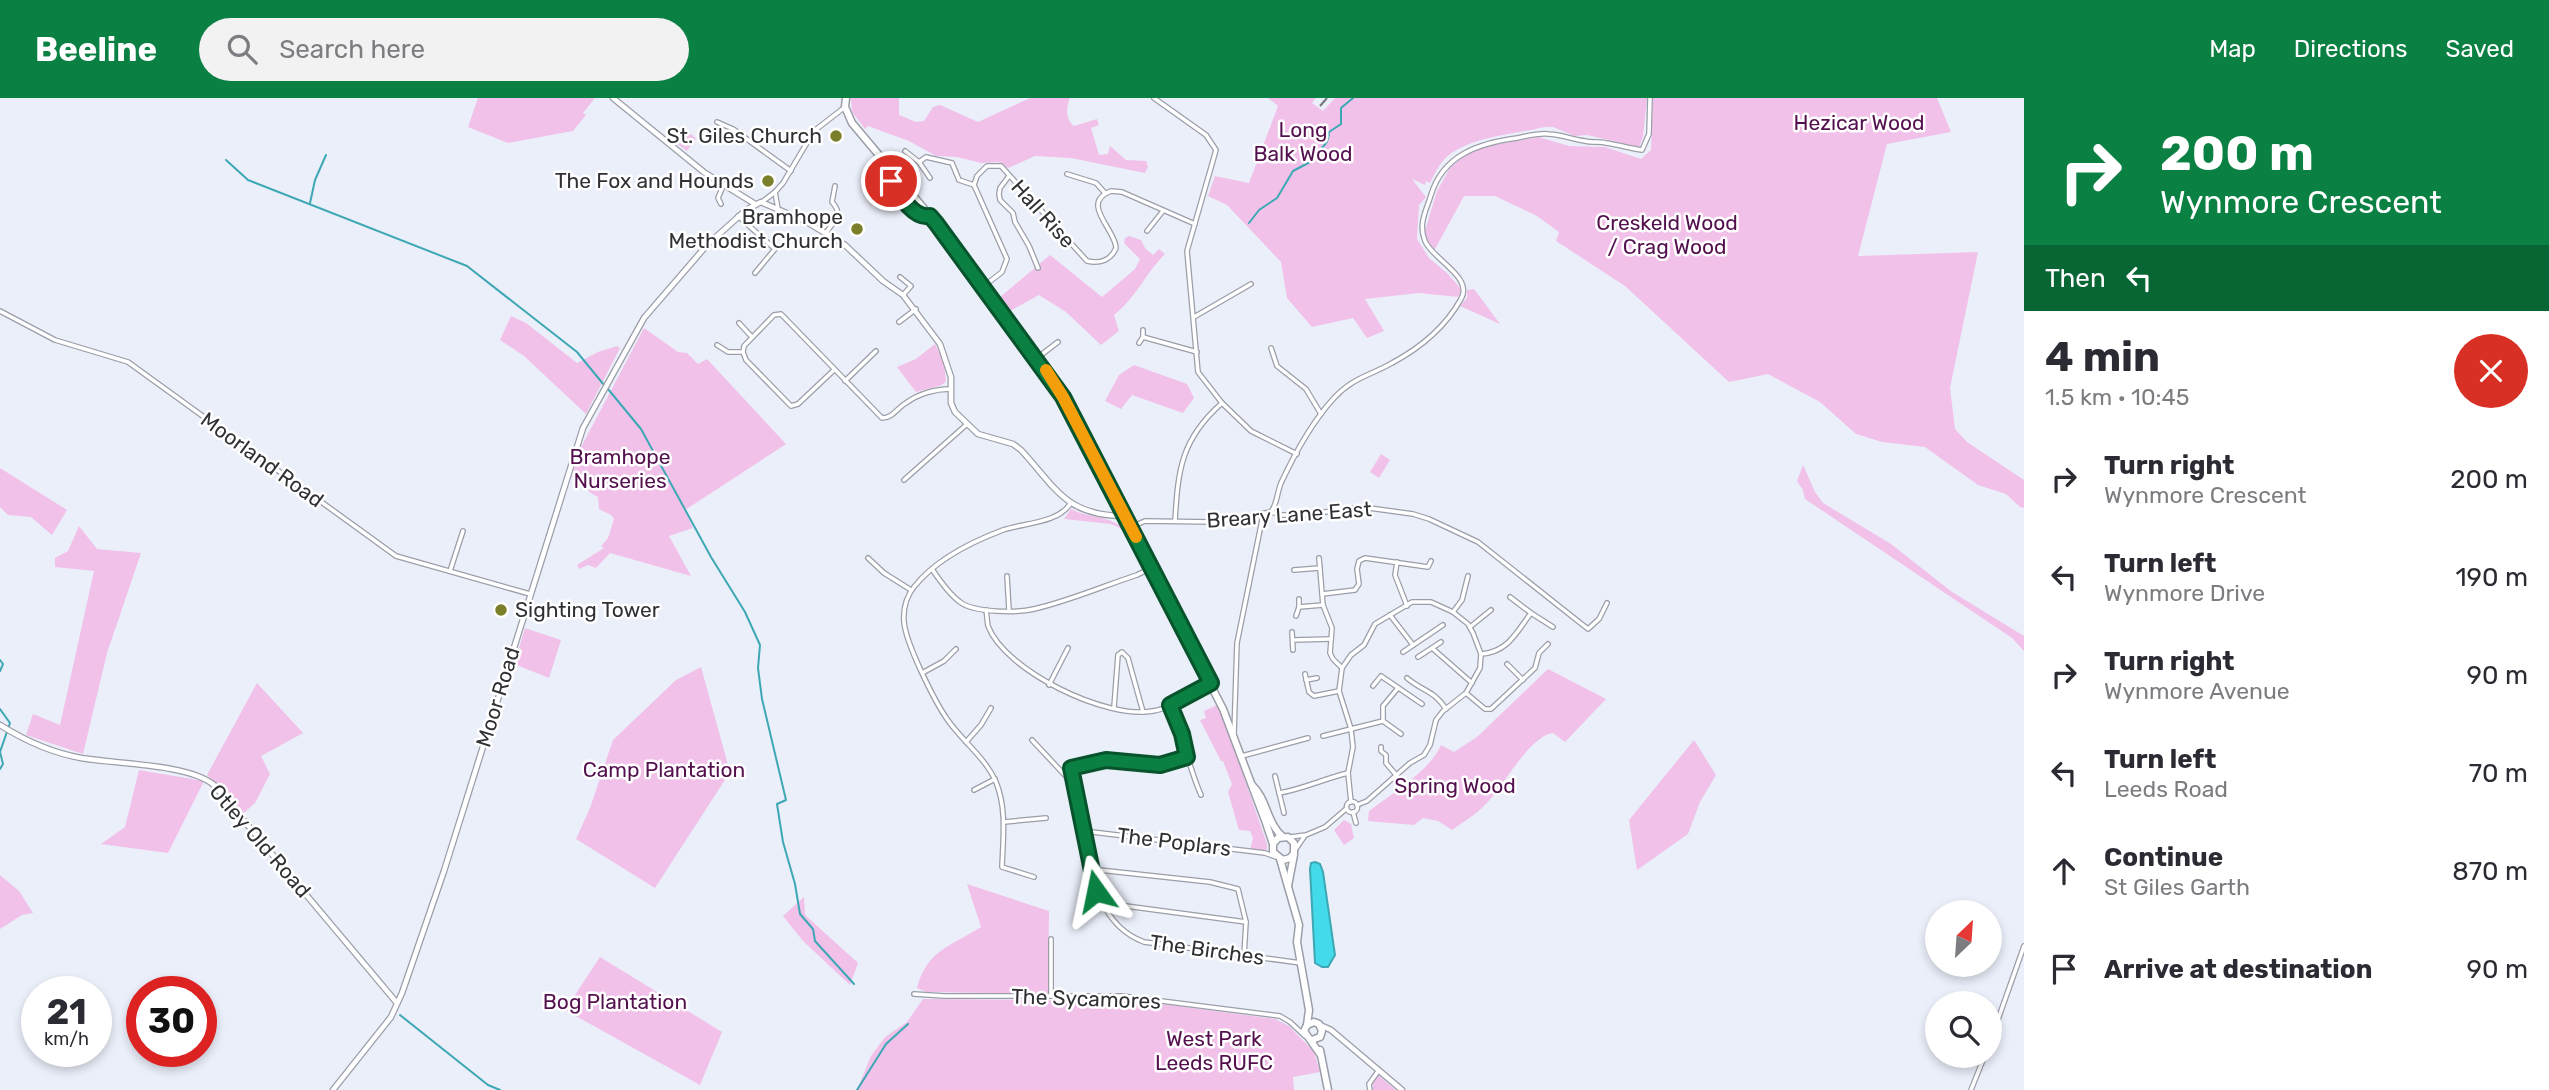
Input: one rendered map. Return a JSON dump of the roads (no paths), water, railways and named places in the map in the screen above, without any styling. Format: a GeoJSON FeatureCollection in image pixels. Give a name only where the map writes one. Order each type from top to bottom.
{"type":"FeatureCollection","features":[{"type":"Feature","properties":{"kind":"highway"},"geometry":{"type":"LineString","coordinates":[[846,98],[845,107],[852,123],[984,286],[1063,397],[1211,683],[1234,736],[1297,915],[1309,1010],[1304,1031],[1315,1038],[1328,1090]]}},
{"type":"Feature","properties":{"kind":"highway"},"geometry":{"type":"LineString","coordinates":[[1250,784],[1262,796],[1275,828],[1294,843],[1295,852],[1287,887]]}},
{"type":"Feature","properties":{"kind":"highway"},"geometry":{"type":"LineString","coordinates":[[1273,845],[1285,837]]}},
{"type":"Feature","properties":{"kind":"highway"},"geometry":{"type":"LineString","coordinates":[[1279,858],[1290,858],[1295,852]]}},
{"type":"Feature","properties":{"kind":"highway"},"geometry":{"type":"LineString","coordinates":[[1309,1010],[1322,1029],[1315,1038]]}},
{"type":"Feature","properties":{"kind":"highway"},"geometry":{"type":"LineString","coordinates":[[1306,1025],[1318,1024]]}},
{"type":"Feature","properties":{"kind":"street"},"geometry":{"type":"LineString","coordinates":[[613,98],[723,186],[758,203],[778,209],[845,245],[883,281],[903,295],[940,344],[951,377],[951,403],[966,425],[978,434],[1013,444],[1021,450],[1070,504],[1094,513],[1126,516]]}},
{"type":"Feature","properties":{"kind":"street"},"geometry":{"type":"LineString","coordinates":[[1154,98],[1206,135],[1214,145],[1215,158],[1188,251],[1201,378],[1251,431],[1297,454]]}},
{"type":"Feature","properties":{"kind":"street"},"geometry":{"type":"LineString","coordinates":[[1270,512],[1275,506],[1279,487],[1308,432],[1321,414],[1359,377],[1398,360],[1433,334],[1464,294],[1465,289],[1460,279],[1434,254],[1425,241],[1421,220],[1444,167],[1481,145],[1547,133],[1642,150],[1649,134],[1650,98]]}},
{"type":"Feature","properties":{"kind":"street"},"geometry":{"type":"LineString","coordinates":[[758,203],[775,192],[814,131],[845,107]]}},
{"type":"Feature","properties":{"kind":"street"},"geometry":{"type":"LineString","coordinates":[[717,121],[733,129],[790,171]]}},
{"type":"Feature","properties":{"kind":"street"},"geometry":{"type":"LineString","coordinates":[[905,151],[919,162],[930,178]]}},
{"type":"Feature","properties":{"kind":"street"},"geometry":{"type":"LineString","coordinates":[[919,162],[929,157],[952,163],[959,180],[974,185]]}},
{"type":"Feature","properties":{"kind":"street","name":"Hall Rise"},"geometry":{"type":"LineString","coordinates":[[984,286],[1002,272],[1007,259],[974,185],[977,176],[988,166],[1000,166],[1060,234],[1089,262],[1098,263],[1107,259],[1116,248],[1113,236],[1098,214],[1098,202],[1105,193]]}},
{"type":"Feature","properties":{"kind":"street"},"geometry":{"type":"LineString","coordinates":[[1067,174],[1096,183],[1105,193],[1122,192],[1195,224]]}},
{"type":"Feature","properties":{"kind":"street"},"geometry":{"type":"LineString","coordinates":[[1009,176],[1000,188],[1000,200],[1013,213],[1038,268]]}},
{"type":"Feature","properties":{"kind":"street"},"geometry":{"type":"LineString","coordinates":[[722,204],[718,198],[723,186]]}},
{"type":"Feature","properties":{"kind":"street"},"geometry":{"type":"LineString","coordinates":[[825,234],[839,213],[839,209],[832,202],[835,186]]}},
{"type":"Feature","properties":{"kind":"street"},"geometry":{"type":"LineString","coordinates":[[775,192],[778,209]]}},
{"type":"Feature","properties":{"kind":"street","name":"Moor Road"},"geometry":{"type":"LineString","coordinates":[[333,1090],[391,1017],[398,1004],[444,871],[583,428],[644,318],[707,245],[738,216],[758,203]]}},
{"type":"Feature","properties":{"kind":"street"},"geometry":{"type":"LineString","coordinates":[[1147,231],[1163,211]]}},
{"type":"Feature","properties":{"kind":"street"},"geometry":{"type":"LineString","coordinates":[[738,216],[775,249],[755,273]]}},
{"type":"Feature","properties":{"kind":"street"},"geometry":{"type":"LineString","coordinates":[[900,277],[911,286],[903,295]]}},
{"type":"Feature","properties":{"kind":"street"},"geometry":{"type":"LineString","coordinates":[[1194,317],[1251,284]]}},
{"type":"Feature","properties":{"kind":"street"},"geometry":{"type":"LineString","coordinates":[[899,323],[916,309]]}},
{"type":"Feature","properties":{"kind":"street","name":"Moorland Road"},"geometry":{"type":"LineString","coordinates":[[0,311],[55,340],[128,362],[396,556],[530,594]]}},
{"type":"Feature","properties":{"kind":"street"},"geometry":{"type":"LineString","coordinates":[[834,370],[798,404],[791,406],[746,360],[744,346],[774,315],[781,314],[879,416],[887,419],[915,397],[951,389]]}},
{"type":"Feature","properties":{"kind":"street"},"geometry":{"type":"LineString","coordinates":[[738,323],[751,336]]}},
{"type":"Feature","properties":{"kind":"street"},"geometry":{"type":"LineString","coordinates":[[1139,343],[1143,330]]}},
{"type":"Feature","properties":{"kind":"street"},"geometry":{"type":"LineString","coordinates":[[1143,337],[1197,352]]}},
{"type":"Feature","properties":{"kind":"street"},"geometry":{"type":"LineString","coordinates":[[1037,358],[1058,342]]}},
{"type":"Feature","properties":{"kind":"street"},"geometry":{"type":"LineString","coordinates":[[717,345],[728,352],[743,352]]}},
{"type":"Feature","properties":{"kind":"street"},"geometry":{"type":"LineString","coordinates":[[1271,348],[1277,366],[1306,389],[1321,414]]}},
{"type":"Feature","properties":{"kind":"street"},"geometry":{"type":"LineString","coordinates":[[845,381],[876,351]]}},
{"type":"Feature","properties":{"kind":"street"},"geometry":{"type":"LineString","coordinates":[[1175,521],[1183,454],[1223,403]]}},
{"type":"Feature","properties":{"kind":"street"},"geometry":{"type":"LineString","coordinates":[[904,480],[966,425]]}},
{"type":"Feature","properties":{"kind":"street"},"geometry":{"type":"LineString","coordinates":[[1034,877],[1002,867],[1004,822],[1002,799],[995,779],[948,720],[923,672],[910,643],[904,620],[905,605],[911,590],[932,569],[970,545],[1021,525],[1063,514],[1070,504]]}},
{"type":"Feature","properties":{"kind":"street","name":"Breary Lane East"},"geometry":{"type":"LineString","coordinates":[[1131,527],[1145,521],[1215,522],[1270,512],[1303,515],[1376,507],[1432,519],[1478,542],[1588,629],[1599,619],[1607,603]]}},
{"type":"Feature","properties":{"kind":"street"},"geometry":{"type":"LineString","coordinates":[[1234,736],[1237,643],[1263,515]]}},
{"type":"Feature","properties":{"kind":"street"},"geometry":{"type":"LineString","coordinates":[[450,571],[463,531]]}},
{"type":"Feature","properties":{"kind":"street"},"geometry":{"type":"LineString","coordinates":[[868,558],[884,573],[911,590]]}},
{"type":"Feature","properties":{"kind":"street"},"geometry":{"type":"LineString","coordinates":[[1319,558],[1323,605],[1330,619],[1330,653],[1342,668]]}},
{"type":"Feature","properties":{"kind":"street"},"geometry":{"type":"LineString","coordinates":[[1322,594],[1355,590],[1359,584],[1359,561],[1365,558],[1428,569],[1431,561]]}},
{"type":"Feature","properties":{"kind":"street"},"geometry":{"type":"LineString","coordinates":[[1397,562],[1395,575],[1407,606]]}},
{"type":"Feature","properties":{"kind":"street"},"geometry":{"type":"LineString","coordinates":[[932,569],[960,603],[986,610],[1009,610],[1035,609],[1152,568]]}},
{"type":"Feature","properties":{"kind":"street"},"geometry":{"type":"LineString","coordinates":[[1294,570],[1320,568]]}},
{"type":"Feature","properties":{"kind":"street"},"geometry":{"type":"LineString","coordinates":[[1007,576],[1009,610]]}},
{"type":"Feature","properties":{"kind":"street"},"geometry":{"type":"LineString","coordinates":[[1453,612],[1464,594],[1468,576]]}},
{"type":"Feature","properties":{"kind":"street"},"geometry":{"type":"LineString","coordinates":[[1510,597],[1553,627]]}},
{"type":"Feature","properties":{"kind":"street"},"geometry":{"type":"LineString","coordinates":[[1296,616],[1299,599]]}},
{"type":"Feature","properties":{"kind":"street"},"geometry":{"type":"LineString","coordinates":[[1351,802],[1348,773],[1353,747],[1351,729],[1339,691],[1342,668],[1351,655],[1364,645],[1375,624],[1412,602],[1431,602],[1453,612],[1470,627],[1480,654],[1480,668],[1466,694],[1436,720],[1428,750],[1367,801],[1357,805],[1353,812],[1356,823]]}},
{"type":"Feature","properties":{"kind":"street"},"geometry":{"type":"LineString","coordinates":[[1299,607],[1323,605]]}},
{"type":"Feature","properties":{"kind":"street"},"geometry":{"type":"LineString","coordinates":[[986,610],[988,626],[1019,664],[1049,685],[1081,698],[1114,708],[1151,712],[1211,683]]}},
{"type":"Feature","properties":{"kind":"street"},"geometry":{"type":"LineString","coordinates":[[1470,627],[1491,610]]}},
{"type":"Feature","properties":{"kind":"street"},"geometry":{"type":"LineString","coordinates":[[1480,654],[1504,648],[1531,613]]}},
{"type":"Feature","properties":{"kind":"street"},"geometry":{"type":"LineString","coordinates":[[1390,615],[1413,645]]}},
{"type":"Feature","properties":{"kind":"street"},"geometry":{"type":"LineString","coordinates":[[1403,652],[1443,625]]}},
{"type":"Feature","properties":{"kind":"street"},"geometry":{"type":"LineString","coordinates":[[1292,632],[1293,650]]}},
{"type":"Feature","properties":{"kind":"street"},"geometry":{"type":"LineString","coordinates":[[1293,640],[1331,639]]}},
{"type":"Feature","properties":{"kind":"street"},"geometry":{"type":"LineString","coordinates":[[1418,657],[1441,642]]}},
{"type":"Feature","properties":{"kind":"street"},"geometry":{"type":"LineString","coordinates":[[1466,694],[1485,709],[1491,709],[1535,668],[1539,653],[1548,643]]}},
{"type":"Feature","properties":{"kind":"street"},"geometry":{"type":"LineString","coordinates":[[1049,685],[1068,648]]}},
{"type":"Feature","properties":{"kind":"street"},"geometry":{"type":"LineString","coordinates":[[1432,648],[1472,683]]}},
{"type":"Feature","properties":{"kind":"street"},"geometry":{"type":"LineString","coordinates":[[923,672],[944,661],[956,649]]}},
{"type":"Feature","properties":{"kind":"street"},"geometry":{"type":"LineString","coordinates":[[1114,708],[1118,655],[1122,652],[1128,658],[1143,712]]}},
{"type":"Feature","properties":{"kind":"street"},"geometry":{"type":"LineString","coordinates":[[1507,664],[1523,680]]}},
{"type":"Feature","properties":{"kind":"street"},"geometry":{"type":"LineString","coordinates":[[1305,674],[1309,692],[1314,696],[1339,691]]}},
{"type":"Feature","properties":{"kind":"street"},"geometry":{"type":"LineString","coordinates":[[1373,686],[1381,676],[1422,704]]}},
{"type":"Feature","properties":{"kind":"street"},"geometry":{"type":"LineString","coordinates":[[1306,680],[1317,678]]}},
{"type":"Feature","properties":{"kind":"street"},"geometry":{"type":"LineString","coordinates":[[1407,678],[1416,686],[1438,696],[1446,709]]}},
{"type":"Feature","properties":{"kind":"street"},"geometry":{"type":"LineString","coordinates":[[1383,721],[1383,706],[1398,688]]}},
{"type":"Feature","properties":{"kind":"street"},"geometry":{"type":"LineString","coordinates":[[1170,705],[1201,795]]}},
{"type":"Feature","properties":{"kind":"street"},"geometry":{"type":"LineString","coordinates":[[966,742],[991,708]]}},
{"type":"Feature","properties":{"kind":"street"},"geometry":{"type":"LineString","coordinates":[[1323,736],[1383,721],[1401,734]]}},
{"type":"Feature","properties":{"kind":"street","name":"Otley Old Road"},"geometry":{"type":"LineString","coordinates":[[0,725],[46,748],[77,757],[186,772],[207,779],[398,1004]]}},
{"type":"Feature","properties":{"kind":"street"},"geometry":{"type":"LineString","coordinates":[[1240,756],[1308,738]]}},
{"type":"Feature","properties":{"kind":"street"},"geometry":{"type":"LineString","coordinates":[[1032,740],[1075,786]]}},
{"type":"Feature","properties":{"kind":"street"},"geometry":{"type":"LineString","coordinates":[[1381,747],[1381,751],[1386,755],[1386,763],[1397,775]]}},
{"type":"Feature","properties":{"kind":"street","name":"The Birches"},"geometry":{"type":"LineString","coordinates":[[1187,757],[1160,765],[1106,760],[1071,768],[1090,869],[1102,905],[1127,935],[1144,942],[1301,963]]}},
{"type":"Feature","properties":{"kind":"street"},"geometry":{"type":"LineString","coordinates":[[1279,793],[1306,788],[1315,781],[1348,773]]}},
{"type":"Feature","properties":{"kind":"street"},"geometry":{"type":"LineString","coordinates":[[1275,776],[1284,813]]}},
{"type":"Feature","properties":{"kind":"street"},"geometry":{"type":"LineString","coordinates":[[974,790],[995,779]]}},
{"type":"Feature","properties":{"kind":"street"},"geometry":{"type":"LineString","coordinates":[[1351,802],[1357,805]]}},
{"type":"Feature","properties":{"kind":"street"},"geometry":{"type":"LineString","coordinates":[[1285,837],[1306,835],[1325,827],[1351,802]]}},
{"type":"Feature","properties":{"kind":"street"},"geometry":{"type":"LineString","coordinates":[[1346,809],[1353,812]]}},
{"type":"Feature","properties":{"kind":"street"},"geometry":{"type":"LineString","coordinates":[[1004,822],[1046,818]]}},
{"type":"Feature","properties":{"kind":"street","name":"The Poplars"},"geometry":{"type":"LineString","coordinates":[[1084,831],[1265,853],[1279,858]]}},
{"type":"Feature","properties":{"kind":"street"},"geometry":{"type":"LineString","coordinates":[[1295,852],[1306,835]]}},
{"type":"Feature","properties":{"kind":"street"},"geometry":{"type":"LineString","coordinates":[[1265,853],[1273,845]]}},
{"type":"Feature","properties":{"kind":"street"},"geometry":{"type":"LineString","coordinates":[[1090,869],[1233,886],[1240,892],[1246,922],[1244,956]]}},
{"type":"Feature","properties":{"kind":"street"},"geometry":{"type":"LineString","coordinates":[[1102,905],[1246,922]]}},
{"type":"Feature","properties":{"kind":"street"},"geometry":{"type":"LineString","coordinates":[[1051,939],[1051,996]]}},
{"type":"Feature","properties":{"kind":"street"},"geometry":{"type":"LineString","coordinates":[[2002,1008],[2024,946]]}},
{"type":"Feature","properties":{"kind":"street","name":"The Sycamores"},"geometry":{"type":"LineString","coordinates":[[914,993],[944,996],[1144,998],[1194,1007],[1274,1015],[1315,1038]]}},
{"type":"Feature","properties":{"kind":"street"},"geometry":{"type":"LineString","coordinates":[[1318,1024],[1335,1034],[1402,1090]]}},
{"type":"Feature","properties":{"kind":"street"},"geometry":{"type":"LineString","coordinates":[[1296,1028],[1306,1025]]}},
{"type":"Feature","properties":{"kind":"street"},"geometry":{"type":"LineString","coordinates":[[1315,1038],[1335,1034]]}},
{"type":"Feature","properties":{"kind":"street"},"geometry":{"type":"LineString","coordinates":[[1971,1090],[1980,1068]]}},
{"type":"Feature","properties":{"kind":"street"},"geometry":{"type":"LineString","coordinates":[[1370,1090],[1369,1084],[1379,1070]]}},
{"type":"Feature","properties":{"kind":"water"},"geometry":{"type":"Polygon","coordinates":[[[1311,863],[1320,864],[1323,872],[1335,955],[1328,967],[1315,963],[1310,869],[1311,863]]]}},
{"type":"Feature","properties":{"kind":"waterway"},"geometry":{"type":"LineString","coordinates":[[1249,223],[1259,210],[1277,198],[1293,171],[1312,161],[1312,156],[1326,143],[1329,132],[1341,124],[1341,108],[1353,98]]}},
{"type":"Feature","properties":{"kind":"waterway"},"geometry":{"type":"LineString","coordinates":[[310,203],[315,180],[326,155]]}},
{"type":"Feature","properties":{"kind":"waterway"},"geometry":{"type":"LineString","coordinates":[[226,160],[248,180],[467,266],[577,352],[604,385]]}},
{"type":"Feature","properties":{"kind":"waterway"},"geometry":{"type":"LineString","coordinates":[[608,389],[641,429],[711,557],[745,612],[760,645],[758,668],[762,699],[786,800],[777,804],[800,914],[813,929],[815,941],[854,984]]}},
{"type":"Feature","properties":{"kind":"waterway"},"geometry":{"type":"LineString","coordinates":[[0,660],[3,664],[0,671]]}},
{"type":"Feature","properties":{"kind":"waterway"},"geometry":{"type":"LineString","coordinates":[[0,709],[10,723],[0,752],[3,764],[0,769]]}},
{"type":"Feature","properties":{"kind":"waterway"},"geometry":{"type":"LineString","coordinates":[[400,1015],[488,1085],[500,1090]]}},
{"type":"Feature","properties":{"kind":"waterway"},"geometry":{"type":"LineString","coordinates":[[857,1090],[886,1044],[908,1024]]}},
{"type":"Feature","properties":{"kind":"railway"},"geometry":{"type":"LineString","coordinates":[[1320,106],[1327,98]]}},
{"type":"Feature","properties":{"kind":"place","name":"St. Giles Church"},"geometry":{"type":"Point","coordinates":[836,136]}},
{"type":"Feature","properties":{"kind":"place","name":"The Fox and Hounds"},"geometry":{"type":"Point","coordinates":[768,181]}},
{"type":"Feature","properties":{"kind":"place","name":"Bramhope Methodist Church"},"geometry":{"type":"Point","coordinates":[857,229]}},
{"type":"Feature","properties":{"kind":"place","name":"Sighting Tower"},"geometry":{"type":"Point","coordinates":[501,610]}},
{"type":"Feature","properties":{"kind":"park label","name":"Hezicar Wood"},"geometry":{"type":"Point","coordinates":[1859,123]}},
{"type":"Feature","properties":{"kind":"park label","name":"Long Balk Wood"},"geometry":{"type":"Point","coordinates":[1303,142]}},
{"type":"Feature","properties":{"kind":"park label","name":"Creskeld Wood / Crag Wood"},"geometry":{"type":"Point","coordinates":[1667,235]}},
{"type":"Feature","properties":{"kind":"park label","name":"Bramhope Nurseries"},"geometry":{"type":"Point","coordinates":[620,469]}},
{"type":"Feature","properties":{"kind":"park label","name":"Camp Plantation"},"geometry":{"type":"Point","coordinates":[664,770]}},
{"type":"Feature","properties":{"kind":"park label","name":"Spring Wood"},"geometry":{"type":"Point","coordinates":[1455,786]}},
{"type":"Feature","properties":{"kind":"park label","name":"Bog Plantation"},"geometry":{"type":"Point","coordinates":[615,1002]}},
{"type":"Feature","properties":{"kind":"park label","name":"West Park Leeds RUFC"},"geometry":{"type":"Point","coordinates":[1214,1051]}}]}
